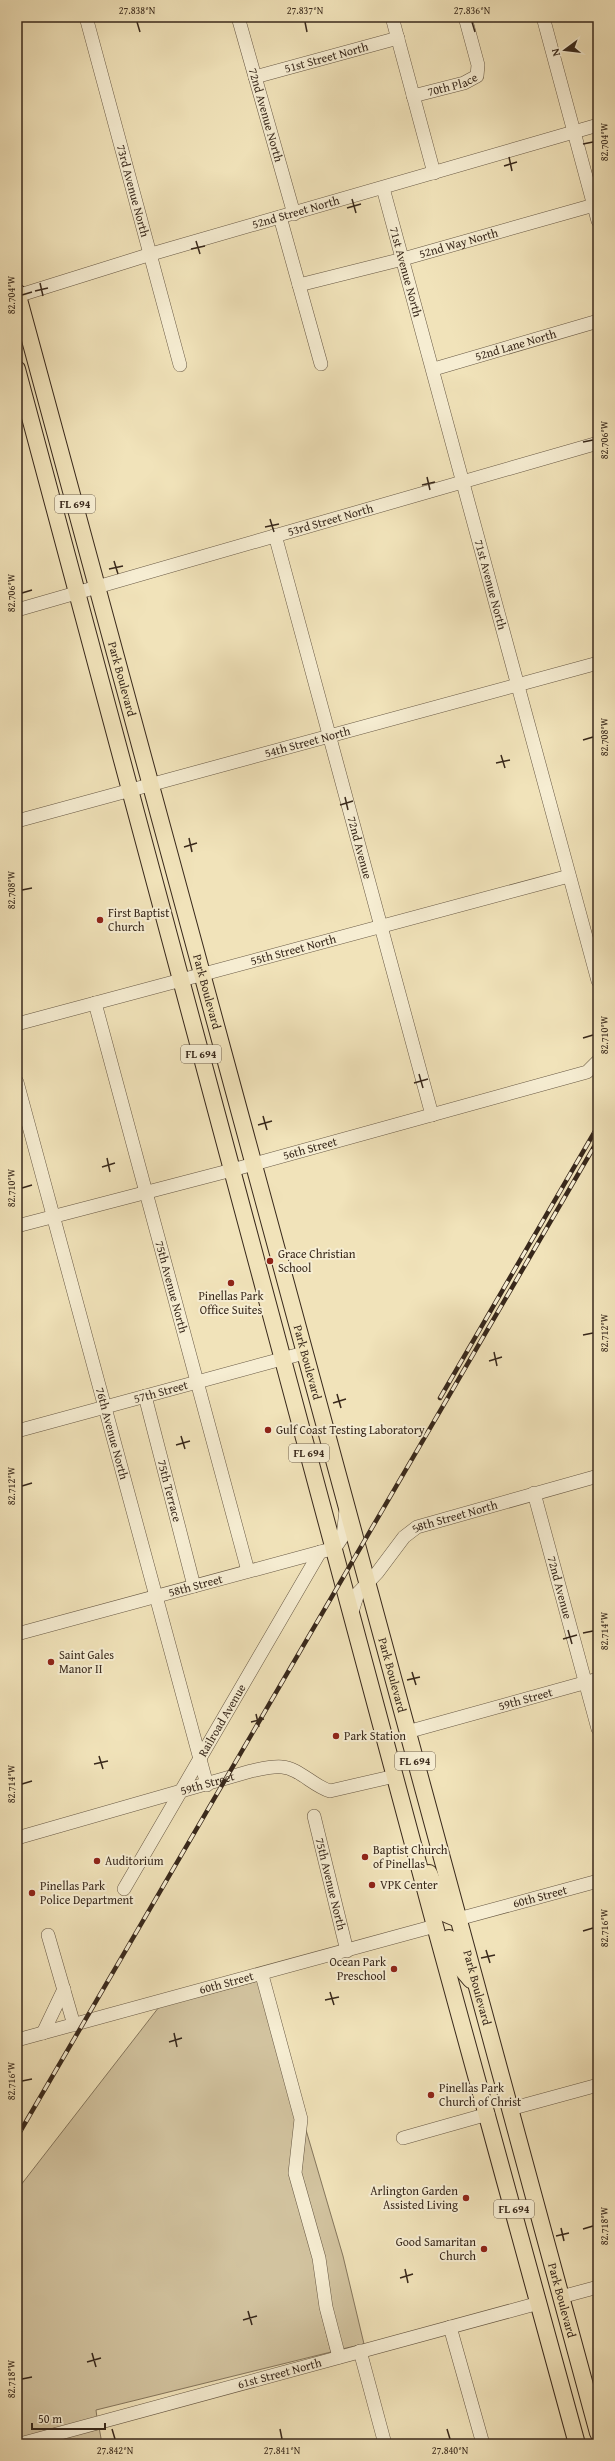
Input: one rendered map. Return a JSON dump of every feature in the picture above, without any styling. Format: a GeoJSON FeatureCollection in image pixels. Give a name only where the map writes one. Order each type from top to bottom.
{"type":"FeatureCollection","features":[{"type":"Feature","properties":{"kind":"main road","name":"Park Boulevard"},"geometry":{"type":"LineString","coordinates":[[17,294],[598,2433]]}},
{"type":"Feature","properties":{"kind":"main road","name":"Park Boulevard"},"geometry":{"type":"LineString","coordinates":[[17,369],[283,1359],[327,1550],[352,1612],[435,1926],[488,2114],[575,2437]]}},
{"type":"Feature","properties":{"kind":"main road"},"geometry":{"type":"LineString","coordinates":[[367,1669],[383,1689],[391,1714],[405,1725]]}},
{"type":"Feature","properties":{"kind":"main road"},"geometry":{"type":"LineString","coordinates":[[395,1776],[405,1778],[418,1810],[431,1820]]}},
{"type":"Feature","properties":{"kind":"main road"},"geometry":{"type":"LineString","coordinates":[[420,1867],[427,1870],[433,1878],[446,1914],[458,1919]]}},
{"type":"Feature","properties":{"kind":"main road"},"geometry":{"type":"LineString","coordinates":[[435,1926],[446,1933],[460,1966],[476,1986]]}},
{"type":"Feature","properties":{"kind":"main road"},"geometry":{"type":"LineString","coordinates":[[471,2053],[486,2070],[496,2098],[510,2109]]}},
{"type":"Feature","properties":{"kind":"main road"},"geometry":{"type":"LineString","coordinates":[[488,2114],[501,2129],[507,2149],[513,2160],[526,2169]]}},
{"type":"Feature","properties":{"kind":"main road"},"geometry":{"type":"LineString","coordinates":[[523,2244],[535,2257],[547,2288],[554,2295],[561,2297]]}},
{"type":"Feature","properties":{"kind":"main road"},"geometry":{"type":"LineString","coordinates":[[539,2303],[552,2317],[559,2338],[569,2356],[580,2366]]}},
{"type":"Feature","properties":{"kind":"main road"},"geometry":{"type":"LineString","coordinates":[[575,2437],[584,2444]]}},
{"type":"Feature","properties":{"kind":"street","name":"73rd Avenue North"},"geometry":{"type":"LineString","coordinates":[[86,17],[148,256],[180,365]]}},
{"type":"Feature","properties":{"kind":"street","name":"72nd Avenue North"},"geometry":{"type":"LineString","coordinates":[[238,17],[294,214]]}},
{"type":"Feature","properties":{"kind":"street"},"geometry":{"type":"LineString","coordinates":[[392,17],[434,173]]}},
{"type":"Feature","properties":{"kind":"street","name":"70th Place"},"geometry":{"type":"LineString","coordinates":[[413,96],[464,84],[477,76],[478,65],[465,17]]}},
{"type":"Feature","properties":{"kind":"street"},"geometry":{"type":"LineString","coordinates":[[543,17],[598,221]]}},
{"type":"Feature","properties":{"kind":"street","name":"51st Street North"},"geometry":{"type":"LineString","coordinates":[[255,77],[398,38]]}},
{"type":"Feature","properties":{"kind":"street","name":"52nd Street North"},"geometry":{"type":"LineString","coordinates":[[17,294],[598,126]]}},
{"type":"Feature","properties":{"kind":"street","name":"71st Avenue North"},"geometry":{"type":"LineString","coordinates":[[383,188],[434,369],[598,981]]}},
{"type":"Feature","properties":{"kind":"street","name":"52nd Way North"},"geometry":{"type":"LineString","coordinates":[[299,285],[403,259],[594,205]]}},
{"type":"Feature","properties":{"kind":"street"},"geometry":{"type":"LineString","coordinates":[[280,217],[321,364]]}},
{"type":"Feature","properties":{"kind":"street","name":"52nd Lane North"},"geometry":{"type":"LineString","coordinates":[[434,369],[598,321]]}},
{"type":"Feature","properties":{"kind":"street","name":"53rd Street North"},"geometry":{"type":"LineString","coordinates":[[17,610],[275,534],[464,482],[598,443]]}},
{"type":"Feature","properties":{"kind":"street","name":"72nd Avenue"},"geometry":{"type":"LineString","coordinates":[[275,534],[432,1115]]}},
{"type":"Feature","properties":{"kind":"street","name":"54th Street North"},"geometry":{"type":"LineString","coordinates":[[17,821],[130,792],[329,735],[598,663]]}},
{"type":"Feature","properties":{"kind":"street","name":"55th Street North"},"geometry":{"type":"LineString","coordinates":[[17,1024],[569,876]]}},
{"type":"Feature","properties":{"kind":"street","name":"75th Avenue North"},"geometry":{"type":"LineString","coordinates":[[95,1003],[248,1571]]}},
{"type":"Feature","properties":{"kind":"street","name":"56th Street"},"geometry":{"type":"LineString","coordinates":[[17,1226],[232,1170],[587,1072],[598,1061]]}},
{"type":"Feature","properties":{"kind":"street","name":"76th Avenue North"},"geometry":{"type":"LineString","coordinates":[[17,1082],[207,1785]]}},
{"type":"Feature","properties":{"kind":"street","name":"57th Street"},"geometry":{"type":"LineString","coordinates":[[17,1431],[304,1353]]}},
{"type":"Feature","properties":{"kind":"street","name":"75th Terrace"},"geometry":{"type":"LineString","coordinates":[[145,1396],[194,1586]]}},
{"type":"Feature","properties":{"kind":"street","name":"58th Street North"},"geometry":{"type":"LineString","coordinates":[[352,1612],[358,1593],[377,1573],[404,1537],[417,1527],[598,1476]]}},
{"type":"Feature","properties":{"kind":"street","name":"72nd Avenue"},"geometry":{"type":"LineString","coordinates":[[534,1493],[592,1681],[598,1729]]}},
{"type":"Feature","properties":{"kind":"street"},"geometry":{"type":"LineString","coordinates":[[327,1550],[342,1536],[347,1509]]}},
{"type":"Feature","properties":{"kind":"street","name":"58th Street"},"geometry":{"type":"LineString","coordinates":[[17,1634],[327,1550]]}},
{"type":"Feature","properties":{"kind":"street","name":"Railroad Avenue"},"geometry":{"type":"LineString","coordinates":[[124,1889],[180,1793],[327,1550]]}},
{"type":"Feature","properties":{"kind":"street","name":"59th Street"},"geometry":{"type":"LineString","coordinates":[[405,1725],[592,1681]]}},
{"type":"Feature","properties":{"kind":"street","name":"59th Street"},"geometry":{"type":"LineString","coordinates":[[17,1837],[180,1793],[251,1771],[274,1767],[290,1768],[321,1788],[330,1791],[395,1776]]}},
{"type":"Feature","properties":{"kind":"street","name":"75th Avenue North"},"geometry":{"type":"LineString","coordinates":[[314,1816],[348,1952]]}},
{"type":"Feature","properties":{"kind":"street","name":"60th Street"},"geometry":{"type":"LineString","coordinates":[[458,1919],[598,1881]]}},
{"type":"Feature","properties":{"kind":"street","name":"60th Street"},"geometry":{"type":"LineString","coordinates":[[17,2040],[348,1952],[435,1926]]}},
{"type":"Feature","properties":{"kind":"street"},"geometry":{"type":"LineString","coordinates":[[48,1935],[74,2024]]}},
{"type":"Feature","properties":{"kind":"street"},"geometry":{"type":"LineString","coordinates":[[262,1975],[301,2119],[295,2173],[319,2258],[326,2307],[339,2357]]}},
{"type":"Feature","properties":{"kind":"street"},"geometry":{"type":"LineString","coordinates":[[44,2033],[64,1989]]}},
{"type":"Feature","properties":{"kind":"street"},"geometry":{"type":"LineString","coordinates":[[510,2109],[598,2085]]}},
{"type":"Feature","properties":{"kind":"street"},"geometry":{"type":"LineString","coordinates":[[403,2138],[488,2114]]}},
{"type":"Feature","properties":{"kind":"street"},"geometry":{"type":"LineString","coordinates":[[561,2297],[598,2287]]}},
{"type":"Feature","properties":{"kind":"street","name":"61st Street North"},"geometry":{"type":"LineString","coordinates":[[20,2444],[539,2303]]}},
{"type":"Feature","properties":{"kind":"street"},"geometry":{"type":"LineString","coordinates":[[450,2327],[482,2444]]}},
{"type":"Feature","properties":{"kind":"street"},"geometry":{"type":"LineString","coordinates":[[360,2351],[385,2444]]}},
{"type":"Feature","properties":{"kind":"shaded area"},"geometry":{"type":"Polygon","coordinates":[[[258,1981],[296,2120],[290,2175],[314,2260],[320,2308],[331,2352],[96,2410],[97,2418],[17,2440],[17,2190],[159,2007],[258,1981]]]}},
{"type":"Feature","properties":{"kind":"shaded area"},"geometry":{"type":"Polygon","coordinates":[[[306,2130],[343,2256],[364,2344],[342,2349],[301,2173],[306,2130]]]}},
{"type":"Feature","properties":{"kind":"shaded area"},"geometry":{"type":"Polygon","coordinates":[[[99,2427],[102,2444],[39,2444],[99,2427]]]}},
{"type":"Feature","properties":{"kind":"railway"},"geometry":{"type":"LineString","coordinates":[[440,1398],[598,1126]]}},
{"type":"Feature","properties":{"kind":"railway"},"geometry":{"type":"LineString","coordinates":[[17,2137],[598,1140]]}},
{"type":"Feature","properties":{"kind":"place","name":"First Baptist Church"},"geometry":{"type":"Point","coordinates":[100,920]}},
{"type":"Feature","properties":{"kind":"place","name":"Grace Christian School"},"geometry":{"type":"Point","coordinates":[270,1261]}},
{"type":"Feature","properties":{"kind":"place","name":"Pinellas Park Office Suites"},"geometry":{"type":"Point","coordinates":[231,1283]}},
{"type":"Feature","properties":{"kind":"place","name":"Gulf Coast Testing Laboratory"},"geometry":{"type":"Point","coordinates":[268,1430]}},
{"type":"Feature","properties":{"kind":"place","name":"Saint Gales Manor II"},"geometry":{"type":"Point","coordinates":[51,1662]}},
{"type":"Feature","properties":{"kind":"place","name":"Park Station"},"geometry":{"type":"Point","coordinates":[336,1736]}},
{"type":"Feature","properties":{"kind":"place","name":"Baptist Church of Pinellas"},"geometry":{"type":"Point","coordinates":[365,1857]}},
{"type":"Feature","properties":{"kind":"place","name":"Auditorium"},"geometry":{"type":"Point","coordinates":[97,1861]}},
{"type":"Feature","properties":{"kind":"place","name":"VPK Center"},"geometry":{"type":"Point","coordinates":[372,1885]}},
{"type":"Feature","properties":{"kind":"place","name":"Pinellas Park Police Department"},"geometry":{"type":"Point","coordinates":[32,1893]}},
{"type":"Feature","properties":{"kind":"place","name":"Ocean Park Preschool"},"geometry":{"type":"Point","coordinates":[394,1969]}},
{"type":"Feature","properties":{"kind":"place","name":"Pinellas Park Church of Christ"},"geometry":{"type":"Point","coordinates":[431,2095]}},
{"type":"Feature","properties":{"kind":"place","name":"Arlington Garden Assisted Living"},"geometry":{"type":"Point","coordinates":[466,2198]}},
{"type":"Feature","properties":{"kind":"place","name":"Good Samaritan Church"},"geometry":{"type":"Point","coordinates":[484,2249]}}]}
